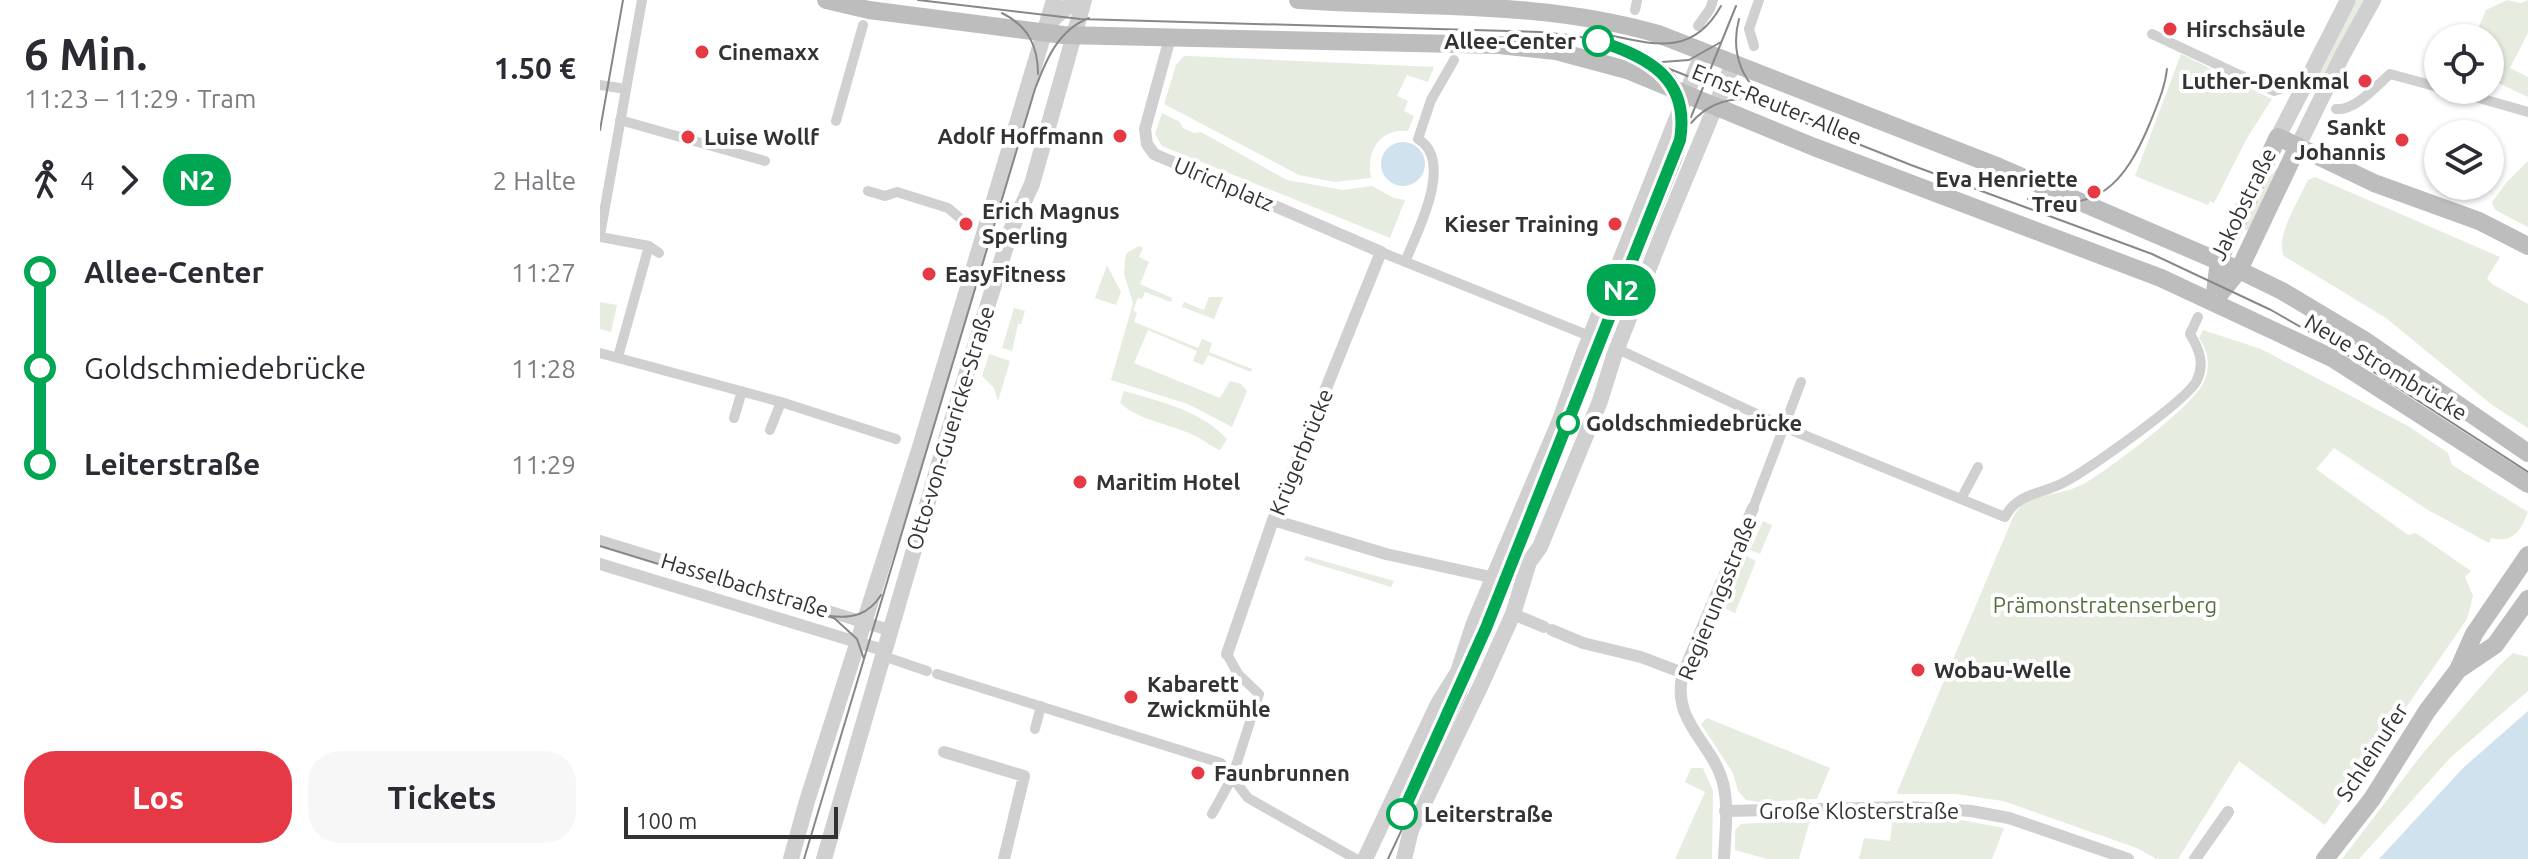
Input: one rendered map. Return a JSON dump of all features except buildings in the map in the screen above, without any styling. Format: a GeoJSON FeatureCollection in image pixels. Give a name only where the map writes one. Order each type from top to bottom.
{"type":"FeatureCollection","features":[{"type":"Feature","properties":{"kind":"main road","name":"Ernst-Reuter-Allee"},"geometry":{"type":"LineString","coordinates":[[826,0],[869,10],[1075,36],[1476,44],[1533,48],[1607,64],[1814,147],[2154,274],[2214,301]]}},
{"type":"Feature","properties":{"kind":"main road","name":"Ernst-Reuter-Allee"},"geometry":{"type":"LineString","coordinates":[[1298,0],[1493,3],[1586,14],[1631,25],[1999,167],[2239,270]]}},
{"type":"Feature","properties":{"kind":"main road"},"geometry":{"type":"LineString","coordinates":[[2278,137],[2374,183],[2479,221],[2528,246]]}},
{"type":"Feature","properties":{"kind":"main road","name":"Jakobstraße"},"geometry":{"type":"LineString","coordinates":[[2214,301],[2219,260],[2278,137]]}},
{"type":"Feature","properties":{"kind":"main road","name":"Jakobstraße"},"geometry":{"type":"LineString","coordinates":[[2214,301],[2239,270],[2298,146]]}},
{"type":"Feature","properties":{"kind":"main road","name":"Neue Strombrücke"},"geometry":{"type":"LineString","coordinates":[[2239,270],[2287,294],[2364,340],[2528,453]]}},
{"type":"Feature","properties":{"kind":"main road","name":"Neue Strombrücke"},"geometry":{"type":"LineString","coordinates":[[2214,301],[2332,358],[2523,481]]}},
{"type":"Feature","properties":{"kind":"main road","name":"Schleinufer"},"geometry":{"type":"LineString","coordinates":[[2325,859],[2372,799],[2427,711],[2458,670],[2474,634],[2528,555]]}},
{"type":"Feature","properties":{"kind":"main road","name":"Schleinufer"},"geometry":{"type":"LineString","coordinates":[[2458,670],[2495,645],[2528,599]]}},
{"type":"Feature","properties":{"kind":"street"},"geometry":{"type":"LineString","coordinates":[[642,0],[619,89],[620,120],[603,203],[600,236],[649,246],[659,253]]}},
{"type":"Feature","properties":{"kind":"street","name":"Otto-von-Guericke-Straße"},"geometry":{"type":"LineString","coordinates":[[791,859],[1054,0]]}},
{"type":"Feature","properties":{"kind":"street"},"geometry":{"type":"LineString","coordinates":[[1043,33],[1055,17],[1076,0]]}},
{"type":"Feature","properties":{"kind":"street","name":"Otto-von-Guericke-Straße"},"geometry":{"type":"LineString","coordinates":[[824,859],[888,655],[889,630],[1011,230],[1032,184],[1084,0]]}},
{"type":"Feature","properties":{"kind":"street"},"geometry":{"type":"LineString","coordinates":[[1698,26],[1713,0]]}},
{"type":"Feature","properties":{"kind":"street"},"geometry":{"type":"LineString","coordinates":[[1754,46],[1749,26],[1759,0]]}},
{"type":"Feature","properties":{"kind":"street","name":"Jakobstraße"},"geometry":{"type":"LineString","coordinates":[[2278,137],[2348,0]]}},
{"type":"Feature","properties":{"kind":"street","name":"Jakobstraße"},"geometry":{"type":"LineString","coordinates":[[2298,146],[2373,0]]}},
{"type":"Feature","properties":{"kind":"street"},"geometry":{"type":"LineString","coordinates":[[836,121],[863,25]]}},
{"type":"Feature","properties":{"kind":"street"},"geometry":{"type":"LineString","coordinates":[[2152,34],[2274,91],[2289,86]]}},
{"type":"Feature","properties":{"kind":"street","name":"Ulrichplatz"},"geometry":{"type":"LineString","coordinates":[[1170,38],[1145,129],[1147,144],[1154,154],[1381,252],[1582,333]]}},
{"type":"Feature","properties":{"kind":"street"},"geometry":{"type":"LineString","coordinates":[[1365,859],[1438,704],[1458,672],[1474,623],[1560,420],[1703,52]]}},
{"type":"Feature","properties":{"kind":"street"},"geometry":{"type":"LineString","coordinates":[[1405,262],[1434,181],[1429,150],[1418,139],[1431,100],[1454,60]]}},
{"type":"Feature","properties":{"kind":"street"},"geometry":{"type":"LineString","coordinates":[[1404,859],[1411,830],[1513,614],[1529,562],[1540,547],[1597,408],[1614,356],[1733,64]]}},
{"type":"Feature","properties":{"kind":"street"},"geometry":{"type":"LineString","coordinates":[[2336,109],[2341,110],[2357,102],[2390,74],[2424,83]]}},
{"type":"Feature","properties":{"kind":"street"},"geometry":{"type":"LineString","coordinates":[[600,85],[619,89]]}},
{"type":"Feature","properties":{"kind":"street"},"geometry":{"type":"LineString","coordinates":[[2500,104],[2528,112]]}},
{"type":"Feature","properties":{"kind":"street"},"geometry":{"type":"LineString","coordinates":[[620,120],[765,161]]}},
{"type":"Feature","properties":{"kind":"street"},"geometry":{"type":"LineString","coordinates":[[868,191],[885,196],[897,192],[948,208],[961,219]]}},
{"type":"Feature","properties":{"kind":"street"},"geometry":{"type":"LineString","coordinates":[[618,357],[649,246]]}},
{"type":"Feature","properties":{"kind":"street","name":"Krügerbrücke"},"geometry":{"type":"LineString","coordinates":[[1227,654],[1273,520],[1381,252]]}},
{"type":"Feature","properties":{"kind":"street"},"geometry":{"type":"LineString","coordinates":[[1622,351],[1784,427],[2005,517],[2017,501],[2063,483],[2192,390],[2201,366],[2201,356],[2190,334],[2198,317]]}},
{"type":"Feature","properties":{"kind":"street"},"geometry":{"type":"LineString","coordinates":[[600,353],[742,391],[762,391],[781,402],[896,439]]}},
{"type":"Feature","properties":{"kind":"street","name":"Regierungsstraße"},"geometry":{"type":"LineString","coordinates":[[1724,859],[1725,811],[1720,774],[1697,738],[1684,710],[1680,691],[1683,673],[1753,508],[1801,382]]}},
{"type":"Feature","properties":{"kind":"street"},"geometry":{"type":"LineString","coordinates":[[734,418],[742,391]]}},
{"type":"Feature","properties":{"kind":"street"},"geometry":{"type":"LineString","coordinates":[[770,430],[781,402]]}},
{"type":"Feature","properties":{"kind":"street"},"geometry":{"type":"LineString","coordinates":[[1961,499],[1978,467]]}},
{"type":"Feature","properties":{"kind":"street"},"geometry":{"type":"LineString","coordinates":[[1273,520],[1394,556],[1495,578]]}},
{"type":"Feature","properties":{"kind":"street","name":"Hasselbachstraße"},"geometry":{"type":"LineString","coordinates":[[600,541],[889,630]]}},
{"type":"Feature","properties":{"kind":"street","name":"Hasselbachstraße"},"geometry":{"type":"LineString","coordinates":[[600,564],[859,643],[888,655]]}},
{"type":"Feature","properties":{"kind":"street"},"geometry":{"type":"LineString","coordinates":[[1513,614],[1583,643],[1641,657],[1683,673]]}},
{"type":"Feature","properties":{"kind":"street"},"geometry":{"type":"LineString","coordinates":[[1212,814],[1232,778],[1259,694],[1238,674],[1227,654]]}},
{"type":"Feature","properties":{"kind":"street"},"geometry":{"type":"LineString","coordinates":[[888,655],[932,673],[1041,706],[1118,724],[1221,763],[1248,798],[1356,859]]}},
{"type":"Feature","properties":{"kind":"street"},"geometry":{"type":"LineString","coordinates":[[1035,729],[1041,706]]}},
{"type":"Feature","properties":{"kind":"street"},"geometry":{"type":"LineString","coordinates":[[944,752],[1024,776],[1004,859]]}},
{"type":"Feature","properties":{"kind":"street","name":"Große Klosterstraße"},"geometry":{"type":"LineString","coordinates":[[1725,811],[1910,807],[1971,811],[2014,819],[2128,859]]}},
{"type":"Feature","properties":{"kind":"street"},"geometry":{"type":"LineString","coordinates":[[2195,859],[2228,812]]}},
{"type":"Feature","properties":{"kind":"green space"},"geometry":{"type":"Polygon","coordinates":[[[2357,0],[2364,0],[2316,91],[2311,88],[2357,0]]]}},
{"type":"Feature","properties":{"kind":"green space"},"geometry":{"type":"Polygon","coordinates":[[[2507,0],[2521,3],[2528,0],[2528,33],[2510,68],[2528,77],[2528,97],[2504,86],[2504,24],[2480,24],[2486,10],[2507,0]]]}},
{"type":"Feature","properties":{"kind":"green space"},"geometry":{"type":"Polygon","coordinates":[[[2181,54],[2272,99],[2247,138],[2214,203],[2210,201],[2208,205],[2135,176],[2181,54]]]}},
{"type":"Feature","properties":{"kind":"green space"},"geometry":{"type":"Polygon","coordinates":[[[1184,56],[1434,67],[1428,82],[1407,75],[1397,96],[1408,101],[1404,111],[1414,116],[1408,131],[1389,133],[1377,144],[1371,159],[1371,178],[1335,182],[1299,175],[1164,104],[1176,65],[1184,56]]]}},
{"type":"Feature","properties":{"kind":"green space"},"geometry":{"type":"Polygon","coordinates":[[[1162,113],[1180,122],[1183,128],[1194,133],[1201,132],[1287,180],[1343,190],[1372,186],[1394,198],[1405,200],[1390,238],[1162,146],[1155,134],[1162,113]]]}},
{"type":"Feature","properties":{"kind":"green space"},"geometry":{"type":"Polygon","coordinates":[[[2528,161],[2528,227],[2495,210],[2492,202],[2504,200],[2507,182],[2528,161]]]}},
{"type":"Feature","properties":{"kind":"green space"},"geometry":{"type":"Polygon","coordinates":[[[2278,168],[2248,231],[2243,229],[2268,178],[2278,168]]]}},
{"type":"Feature","properties":{"kind":"green space"},"geometry":{"type":"Polygon","coordinates":[[[2315,177],[2500,257],[2487,278],[2528,304],[2528,428],[2492,405],[2386,318],[2284,256],[2282,239],[2289,218],[2308,180],[2315,177]]]}},
{"type":"Feature","properties":{"kind":"green space"},"geometry":{"type":"Polygon","coordinates":[[[1139,246],[1143,248],[1139,257],[1149,262],[1140,284],[1172,298],[1171,302],[1145,292],[1142,299],[1138,298],[1133,310],[1137,313],[1134,322],[1198,348],[1202,339],[1212,343],[1209,352],[1252,369],[1251,372],[1208,355],[1203,365],[1193,361],[1197,351],[1148,330],[1134,363],[1220,398],[1230,381],[1241,384],[1247,391],[1232,427],[1188,404],[1111,380],[1133,303],[1124,274],[1125,259],[1127,253],[1139,246]]]}},
{"type":"Feature","properties":{"kind":"green space"},"geometry":{"type":"Polygon","coordinates":[[[1107,265],[1121,292],[1116,305],[1095,298],[1107,265]]]}},
{"type":"Feature","properties":{"kind":"green space"},"geometry":{"type":"Polygon","coordinates":[[[1209,297],[1223,297],[1214,319],[1182,307],[1184,302],[1204,310],[1209,297]]]}},
{"type":"Feature","properties":{"kind":"green space"},"geometry":{"type":"Polygon","coordinates":[[[600,302],[617,305],[611,332],[600,329],[600,302]]]}},
{"type":"Feature","properties":{"kind":"green space"},"geometry":{"type":"Polygon","coordinates":[[[1014,308],[1025,311],[1021,324],[1018,324],[1012,351],[1002,348],[1014,308]]]}},
{"type":"Feature","properties":{"kind":"green space","name":"Prämonstratenserberg"},"geometry":{"type":"Polygon","coordinates":[[[2203,330],[2261,349],[2408,426],[2448,453],[2452,465],[2528,512],[2515,534],[2505,539],[2491,538],[2489,543],[2428,510],[2334,448],[2316,469],[2408,535],[2416,533],[2471,571],[2465,577],[2473,596],[2467,619],[2325,825],[2239,761],[2178,859],[2156,859],[2137,848],[2003,801],[1956,794],[1898,794],[2014,515],[2026,499],[2085,483],[2130,452],[2182,408],[2203,384],[2207,372],[2207,355],[2199,338],[2203,330]]]}},
{"type":"Feature","properties":{"kind":"green space"},"geometry":{"type":"Polygon","coordinates":[[[989,354],[1010,361],[998,401],[994,388],[982,376],[989,354]]]}},
{"type":"Feature","properties":{"kind":"green space"},"geometry":{"type":"Polygon","coordinates":[[[1124,391],[1193,414],[1227,439],[1220,450],[1187,432],[1138,415],[1120,403],[1124,391]]]}},
{"type":"Feature","properties":{"kind":"green space"},"geometry":{"type":"Polygon","coordinates":[[[1763,521],[1772,525],[1760,554],[1750,550],[1763,521]]]}},
{"type":"Feature","properties":{"kind":"green space"},"geometry":{"type":"Polygon","coordinates":[[[1306,556],[1394,581],[1391,587],[1304,560],[1306,556]]]}},
{"type":"Feature","properties":{"kind":"green space"},"geometry":{"type":"Polygon","coordinates":[[[1746,556],[1756,561],[1735,613],[1724,608],[1746,556]]]}},
{"type":"Feature","properties":{"kind":"green space"},"geometry":{"type":"Polygon","coordinates":[[[2513,653],[2528,657],[2528,691],[2451,757],[2359,859],[2342,859],[2423,753],[2513,653]]]}},
{"type":"Feature","properties":{"kind":"green space"},"geometry":{"type":"Polygon","coordinates":[[[1707,718],[1830,768],[1817,799],[1746,800],[1738,791],[1733,773],[1701,724],[1707,718]]]}},
{"type":"Feature","properties":{"kind":"green space"},"geometry":{"type":"Polygon","coordinates":[[[1691,768],[1703,768],[1713,791],[1712,859],[1675,859],[1705,792],[1685,782],[1691,768]]]}},
{"type":"Feature","properties":{"kind":"green space"},"geometry":{"type":"Polygon","coordinates":[[[1893,816],[1956,819],[2004,828],[1992,859],[1859,859],[1864,838],[1890,841],[1893,816]]]}},
{"type":"Feature","properties":{"kind":"green space"},"geometry":{"type":"Polygon","coordinates":[[[1810,820],[1799,859],[1767,859],[1735,850],[1735,830],[1741,824],[1810,820]]]}},
{"type":"Feature","properties":{"kind":"water"},"geometry":{"type":"Polygon","coordinates":[[[1403,142],[1418,149],[1425,164],[1418,179],[1403,186],[1388,179],[1381,164],[1388,149],[1403,142]]]}},
{"type":"Feature","properties":{"kind":"water"},"geometry":{"type":"Polygon","coordinates":[[[2528,711],[2528,859],[2379,859],[2463,768],[2528,711]]]}},
{"type":"Feature","properties":{"kind":"tram line"},"geometry":{"type":"LineString","coordinates":[[600,130],[623,0]]}},
{"type":"Feature","properties":{"kind":"tram line"},"geometry":{"type":"LineString","coordinates":[[918,0],[1080,19],[1540,32],[1577,36],[1607,44],[1911,165],[2152,254],[2271,310],[2329,343],[2528,472]]}},
{"type":"Feature","properties":{"kind":"tram line"},"geometry":{"type":"LineString","coordinates":[[1608,35],[1657,43],[1686,40],[1710,22],[1721,6]]}},
{"type":"Feature","properties":{"kind":"tram line"},"geometry":{"type":"LineString","coordinates":[[1691,117],[1736,6]]}},
{"type":"Feature","properties":{"kind":"tram line"},"geometry":{"type":"LineString","coordinates":[[1002,13],[1019,24],[1030,38],[1038,74]]}},
{"type":"Feature","properties":{"kind":"tram line"},"geometry":{"type":"LineString","coordinates":[[804,859],[1035,89],[1054,47],[1069,30],[1089,18]]}},
{"type":"Feature","properties":{"kind":"tram line"},"geometry":{"type":"LineString","coordinates":[[1739,19],[1736,44],[1741,67],[1754,87],[1774,103]]}},
{"type":"Feature","properties":{"kind":"tram line","name":"N2"},"geometry":{"type":"LineString","coordinates":[[1402,814],[1486,628],[1680,140],[1681,108],[1669,80],[1647,61],[1598,41]]}},
{"type":"Feature","properties":{"kind":"tram line"},"geometry":{"type":"LineString","coordinates":[[1662,62],[1689,60],[1721,42]]}},
{"type":"Feature","properties":{"kind":"tram line"},"geometry":{"type":"LineString","coordinates":[[2028,199],[2052,203],[2091,198],[2119,178],[2150,123],[2163,90],[2167,69]]}},
{"type":"Feature","properties":{"kind":"tram line"},"geometry":{"type":"LineString","coordinates":[[1388,859],[1465,695],[1681,160],[1688,113],[1683,91],[1670,70]]}},
{"type":"Feature","properties":{"kind":"tram line"},"geometry":{"type":"LineString","coordinates":[[1691,123],[1714,105],[1744,99]]}},
{"type":"Feature","properties":{"kind":"tram line"},"geometry":{"type":"LineString","coordinates":[[600,546],[834,618],[857,639],[864,659]]}},
{"type":"Feature","properties":{"kind":"tram line"},"geometry":{"type":"LineString","coordinates":[[830,616],[860,614],[881,595]]}},
{"type":"Feature","properties":{"kind":"place","name":"Hirschsäule"},"geometry":{"type":"Point","coordinates":[2170,29]}},
{"type":"Feature","properties":{"kind":"place","name":"Allee-Center"},"geometry":{"type":"Point","coordinates":[1598,41]}},
{"type":"Feature","properties":{"kind":"place","name":"Cinemaxx"},"geometry":{"type":"Point","coordinates":[702,52]}},
{"type":"Feature","properties":{"kind":"place","name":"Luther-Denkmal"},"geometry":{"type":"Point","coordinates":[2365,81]}},
{"type":"Feature","properties":{"kind":"place","name":"Adolf Hoffmann"},"geometry":{"type":"Point","coordinates":[1120,136]}},
{"type":"Feature","properties":{"kind":"place","name":"Luise Wollf"},"geometry":{"type":"Point","coordinates":[688,137]}},
{"type":"Feature","properties":{"kind":"place","name":"Sankt Johannis"},"geometry":{"type":"Point","coordinates":[2402,140]}},
{"type":"Feature","properties":{"kind":"place","name":"Eva Henriette Treu"},"geometry":{"type":"Point","coordinates":[2094,192]}},
{"type":"Feature","properties":{"kind":"place","name":"Erich Magnus Sperling"},"geometry":{"type":"Point","coordinates":[966,224]}},
{"type":"Feature","properties":{"kind":"place","name":"Kieser Training"},"geometry":{"type":"Point","coordinates":[1615,224]}},
{"type":"Feature","properties":{"kind":"place","name":"EasyFitness"},"geometry":{"type":"Point","coordinates":[929,274]}},
{"type":"Feature","properties":{"kind":"place","name":"Goldschmiedebrücke"},"geometry":{"type":"Point","coordinates":[1568,423]}},
{"type":"Feature","properties":{"kind":"place","name":"Maritim Hotel"},"geometry":{"type":"Point","coordinates":[1080,482]}},
{"type":"Feature","properties":{"kind":"place","name":"Wobau-Welle"},"geometry":{"type":"Point","coordinates":[1918,670]}},
{"type":"Feature","properties":{"kind":"place","name":"Kabarett Zwickmühle"},"geometry":{"type":"Point","coordinates":[1131,697]}},
{"type":"Feature","properties":{"kind":"place","name":"Faunbrunnen"},"geometry":{"type":"Point","coordinates":[1198,773]}},
{"type":"Feature","properties":{"kind":"place","name":"Leiterstraße"},"geometry":{"type":"Point","coordinates":[1402,814]}}]}
